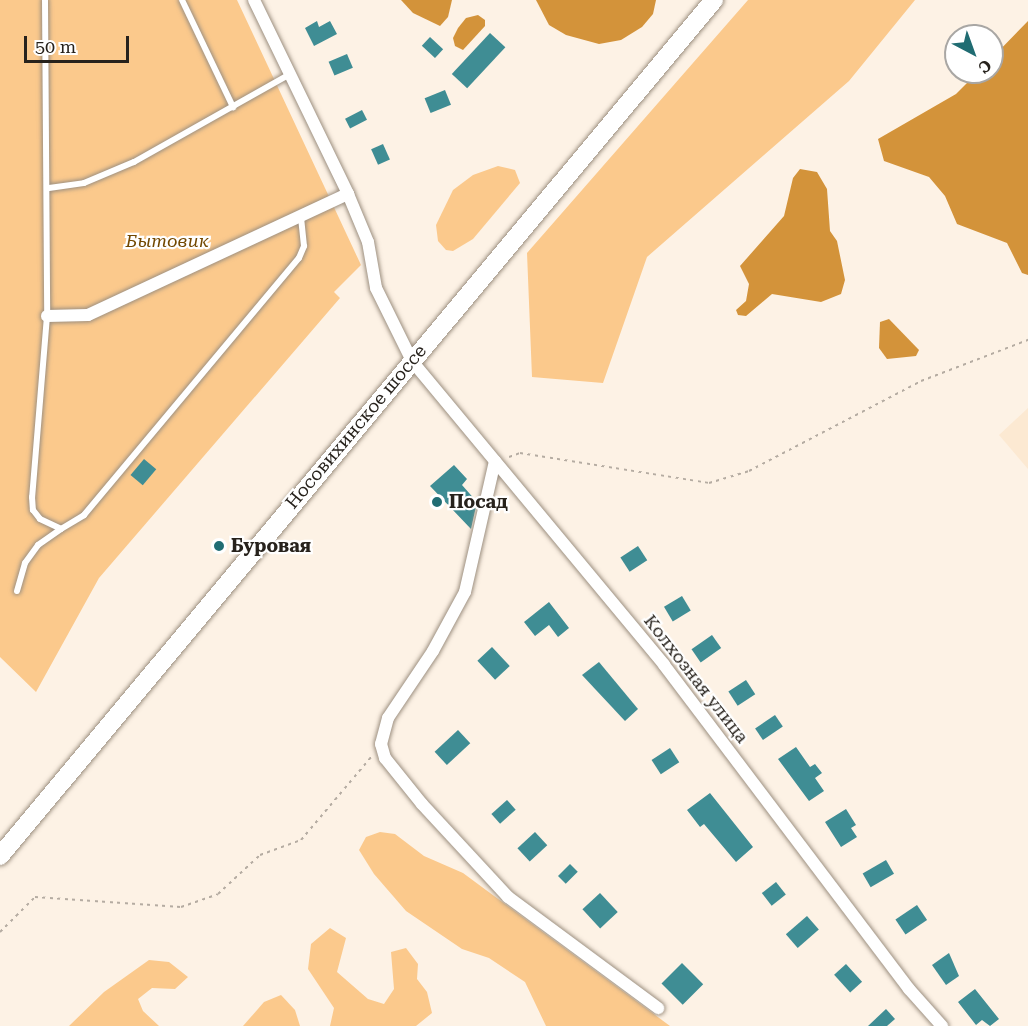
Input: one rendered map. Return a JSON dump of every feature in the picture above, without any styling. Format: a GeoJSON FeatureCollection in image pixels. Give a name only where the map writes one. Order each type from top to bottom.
{"type":"FeatureCollection","features":[{"type":"Feature","properties":{"kind":"main road","name":"Носовихинское шоссе"},"geometry":{"type":"LineString","coordinates":[[0,856],[714,0]]}},
{"type":"Feature","properties":{"kind":"street","name":"Колхозная улица"},"geometry":{"type":"LineString","coordinates":[[254,0],[348,194],[368,242],[376,288],[412,361],[664,665],[909,989],[942,1026]]}},
{"type":"Feature","properties":{"kind":"street"},"geometry":{"type":"LineString","coordinates":[[47,316],[88,315],[301,218],[348,194]]}},
{"type":"Feature","properties":{"kind":"street"},"geometry":{"type":"LineString","coordinates":[[495,461],[465,592],[433,651],[388,718],[381,744],[385,759],[422,804],[508,897],[658,1008]]}},
{"type":"Feature","properties":{"kind":"lane"},"geometry":{"type":"LineString","coordinates":[[45,0],[49,189],[47,316],[33,510],[51,528],[61,529]]}},
{"type":"Feature","properties":{"kind":"lane"},"geometry":{"type":"LineString","coordinates":[[182,0],[233,107]]}},
{"type":"Feature","properties":{"kind":"lane"},"geometry":{"type":"LineString","coordinates":[[49,189],[84,183],[134,162],[291,74]]}},
{"type":"Feature","properties":{"kind":"lane"},"geometry":{"type":"LineString","coordinates":[[17,591],[25,563],[38,545],[84,515],[299,258],[304,246],[301,218]]}},
{"type":"Feature","properties":{"kind":"path"},"geometry":{"type":"LineString","coordinates":[[495,461],[520,453],[709,483],[749,471],[921,381],[1028,340]]}},
{"type":"Feature","properties":{"kind":"path"},"geometry":{"type":"LineString","coordinates":[[0,932],[35,897],[181,907],[218,894],[260,855],[301,840],[381,744]]}},
{"type":"Feature","properties":{"kind":"shaded area"},"geometry":{"type":"Polygon","coordinates":[[[401,0],[452,0],[448,17],[440,26],[413,13],[401,0]]]}},
{"type":"Feature","properties":{"kind":"shaded area"},"geometry":{"type":"Polygon","coordinates":[[[536,0],[656,0],[653,14],[642,27],[621,40],[599,44],[566,35],[549,25],[536,0]]]}},
{"type":"Feature","properties":{"kind":"shaded area"},"geometry":{"type":"Polygon","coordinates":[[[478,15],[485,20],[485,26],[463,50],[455,46],[453,38],[458,28],[466,18],[478,15]]]}},
{"type":"Feature","properties":{"kind":"shaded area"},"geometry":{"type":"Polygon","coordinates":[[[1028,21],[1028,275],[1022,273],[1007,243],[957,224],[945,196],[929,177],[884,161],[878,139],[956,94],[966,84],[1004,84],[1004,46],[1028,21]]]}},
{"type":"Feature","properties":{"kind":"shaded area"},"geometry":{"type":"Polygon","coordinates":[[[800,169],[817,172],[827,189],[830,231],[837,241],[845,280],[841,294],[821,302],[772,294],[746,316],[738,315],[736,310],[746,301],[749,284],[740,266],[784,216],[793,178],[800,169]]]}},
{"type":"Feature","properties":{"kind":"shaded area"},"geometry":{"type":"Polygon","coordinates":[[[889,319],[919,350],[916,356],[887,359],[879,348],[880,322],[889,319]]]}},
{"type":"Feature","properties":{"kind":"shaded area"},"geometry":{"type":"Polygon","coordinates":[[[1028,408],[1028,469],[999,435],[1028,408]]]}},
{"type":"Feature","properties":{"kind":"green space","name":"Бытовик"},"geometry":{"type":"Polygon","coordinates":[[[0,0],[237,0],[361,265],[334,292],[340,298],[99,578],[36,692],[0,657],[0,0]]]}},
{"type":"Feature","properties":{"kind":"green space"},"geometry":{"type":"Polygon","coordinates":[[[748,0],[915,0],[849,81],[647,257],[603,383],[532,377],[527,253],[748,0]]]}},
{"type":"Feature","properties":{"kind":"green space"},"geometry":{"type":"Polygon","coordinates":[[[498,166],[515,170],[520,183],[473,239],[453,251],[446,250],[438,241],[436,225],[453,190],[473,175],[498,166]]]}},
{"type":"Feature","properties":{"kind":"green space"},"geometry":{"type":"Polygon","coordinates":[[[380,832],[395,834],[424,856],[463,873],[670,1026],[546,1026],[525,982],[489,958],[462,949],[406,911],[374,874],[359,850],[366,837],[380,832]]]}},
{"type":"Feature","properties":{"kind":"green space"},"geometry":{"type":"Polygon","coordinates":[[[330,928],[346,938],[337,972],[368,999],[384,1004],[394,989],[391,952],[406,948],[418,964],[417,979],[427,992],[432,1013],[416,1026],[330,1026],[334,1008],[308,969],[311,944],[330,928]]]}},
{"type":"Feature","properties":{"kind":"green space"},"geometry":{"type":"Polygon","coordinates":[[[149,960],[169,962],[188,977],[175,989],[152,988],[138,999],[143,1011],[159,1026],[69,1026],[104,992],[149,960]]]}},
{"type":"Feature","properties":{"kind":"green space"},"geometry":{"type":"Polygon","coordinates":[[[281,995],[295,1010],[300,1026],[243,1026],[264,1002],[281,995]]]}},
{"type":"Feature","properties":{"kind":"building"},"geometry":{"type":"Polygon","coordinates":[[[317,21],[319,27],[330,21],[337,34],[314,46],[305,28],[317,21]]]}},
{"type":"Feature","properties":{"kind":"building"},"geometry":{"type":"Polygon","coordinates":[[[490,33],[505,47],[467,88],[452,74],[490,33]]]}},
{"type":"Feature","properties":{"kind":"building"},"geometry":{"type":"Polygon","coordinates":[[[430,37],[443,49],[435,58],[422,46],[430,37]]]}},
{"type":"Feature","properties":{"kind":"building"},"geometry":{"type":"Polygon","coordinates":[[[347,54],[353,68],[334,76],[329,62],[347,54]]]}},
{"type":"Feature","properties":{"kind":"building"},"geometry":{"type":"Polygon","coordinates":[[[445,90],[451,105],[431,113],[425,98],[445,90]]]}},
{"type":"Feature","properties":{"kind":"building"},"geometry":{"type":"Polygon","coordinates":[[[362,110],[367,120],[350,128],[345,119],[362,110]]]}},
{"type":"Feature","properties":{"kind":"building"},"geometry":{"type":"Polygon","coordinates":[[[383,144],[390,160],[378,165],[371,149],[383,144]]]}},
{"type":"Feature","properties":{"kind":"building"},"geometry":{"type":"Polygon","coordinates":[[[144,459],[156,469],[143,485],[131,475],[144,459]]]}},
{"type":"Feature","properties":{"kind":"building"},"geometry":{"type":"Polygon","coordinates":[[[454,465],[467,479],[462,485],[477,502],[471,529],[430,486],[454,465]]]}},
{"type":"Feature","properties":{"kind":"building"},"geometry":{"type":"Polygon","coordinates":[[[638,546],[647,560],[630,572],[620,557],[638,546]]]}},
{"type":"Feature","properties":{"kind":"building"},"geometry":{"type":"Polygon","coordinates":[[[682,596],[691,611],[673,621],[664,607],[682,596]]]}},
{"type":"Feature","properties":{"kind":"building"},"geometry":{"type":"Polygon","coordinates":[[[549,602],[569,628],[558,637],[549,625],[535,636],[524,622],[549,602]]]}},
{"type":"Feature","properties":{"kind":"building"},"geometry":{"type":"Polygon","coordinates":[[[712,635],[721,648],[701,662],[692,649],[712,635]]]}},
{"type":"Feature","properties":{"kind":"building"},"geometry":{"type":"Polygon","coordinates":[[[492,647],[510,666],[495,680],[477,661],[492,647]]]}},
{"type":"Feature","properties":{"kind":"building"},"geometry":{"type":"Polygon","coordinates":[[[599,662],[638,709],[625,721],[582,675],[599,662]]]}},
{"type":"Feature","properties":{"kind":"building"},"geometry":{"type":"Polygon","coordinates":[[[746,680],[755,694],[738,706],[728,691],[746,680]]]}},
{"type":"Feature","properties":{"kind":"building"},"geometry":{"type":"Polygon","coordinates":[[[775,715],[783,727],[763,740],[755,728],[775,715]]]}},
{"type":"Feature","properties":{"kind":"building"},"geometry":{"type":"Polygon","coordinates":[[[458,730],[470,743],[447,765],[435,752],[458,730]]]}},
{"type":"Feature","properties":{"kind":"building"},"geometry":{"type":"Polygon","coordinates":[[[796,747],[810,767],[815,764],[822,773],[815,778],[824,791],[809,801],[778,759],[796,747]]]}},
{"type":"Feature","properties":{"kind":"building"},"geometry":{"type":"Polygon","coordinates":[[[670,748],[679,762],[661,774],[652,760],[670,748]]]}},
{"type":"Feature","properties":{"kind":"building"},"geometry":{"type":"Polygon","coordinates":[[[710,793],[753,847],[736,862],[704,824],[700,827],[687,810],[710,793]]]}},
{"type":"Feature","properties":{"kind":"building"},"geometry":{"type":"Polygon","coordinates":[[[507,800],[516,810],[500,824],[491,814],[507,800]]]}},
{"type":"Feature","properties":{"kind":"building"},"geometry":{"type":"Polygon","coordinates":[[[846,809],[856,825],[851,828],[857,837],[841,847],[825,822],[846,809]]]}},
{"type":"Feature","properties":{"kind":"building"},"geometry":{"type":"Polygon","coordinates":[[[535,832],[547,845],[530,862],[517,848],[535,832]]]}},
{"type":"Feature","properties":{"kind":"building"},"geometry":{"type":"Polygon","coordinates":[[[886,860],[894,874],[871,887],[863,874],[886,860]]]}},
{"type":"Feature","properties":{"kind":"building"},"geometry":{"type":"Polygon","coordinates":[[[570,864],[578,872],[566,884],[558,876],[570,864]]]}},
{"type":"Feature","properties":{"kind":"building"},"geometry":{"type":"Polygon","coordinates":[[[776,882],[786,895],[772,906],[762,893],[776,882]]]}},
{"type":"Feature","properties":{"kind":"building"},"geometry":{"type":"Polygon","coordinates":[[[600,893],[618,912],[600,928],[582,909],[600,893]]]}},
{"type":"Feature","properties":{"kind":"building"},"geometry":{"type":"Polygon","coordinates":[[[917,905],[927,920],[906,934],[895,920],[917,905]]]}},
{"type":"Feature","properties":{"kind":"building"},"geometry":{"type":"Polygon","coordinates":[[[807,916],[819,930],[798,948],[786,934],[807,916]]]}},
{"type":"Feature","properties":{"kind":"building"},"geometry":{"type":"Polygon","coordinates":[[[949,953],[959,976],[946,985],[932,965],[949,953]]]}},
{"type":"Feature","properties":{"kind":"building"},"geometry":{"type":"Polygon","coordinates":[[[682,963],[703,984],[683,1005],[661,984],[682,963]]]}},
{"type":"Feature","properties":{"kind":"building"},"geometry":{"type":"Polygon","coordinates":[[[846,964],[862,982],[850,993],[834,975],[846,964]]]}},
{"type":"Feature","properties":{"kind":"building"},"geometry":{"type":"Polygon","coordinates":[[[975,989],[999,1019],[990,1026],[982,1020],[976,1025],[958,1002],[975,989]]]}},
{"type":"Feature","properties":{"kind":"building"},"geometry":{"type":"Polygon","coordinates":[[[886,1009],[895,1019],[887,1026],[868,1026],[886,1009]]]}},
{"type":"Feature","properties":{"kind":"place","name":"Посад"},"geometry":{"type":"Point","coordinates":[437,502]}},
{"type":"Feature","properties":{"kind":"place","name":"Буровая"},"geometry":{"type":"Point","coordinates":[219,546]}}]}
